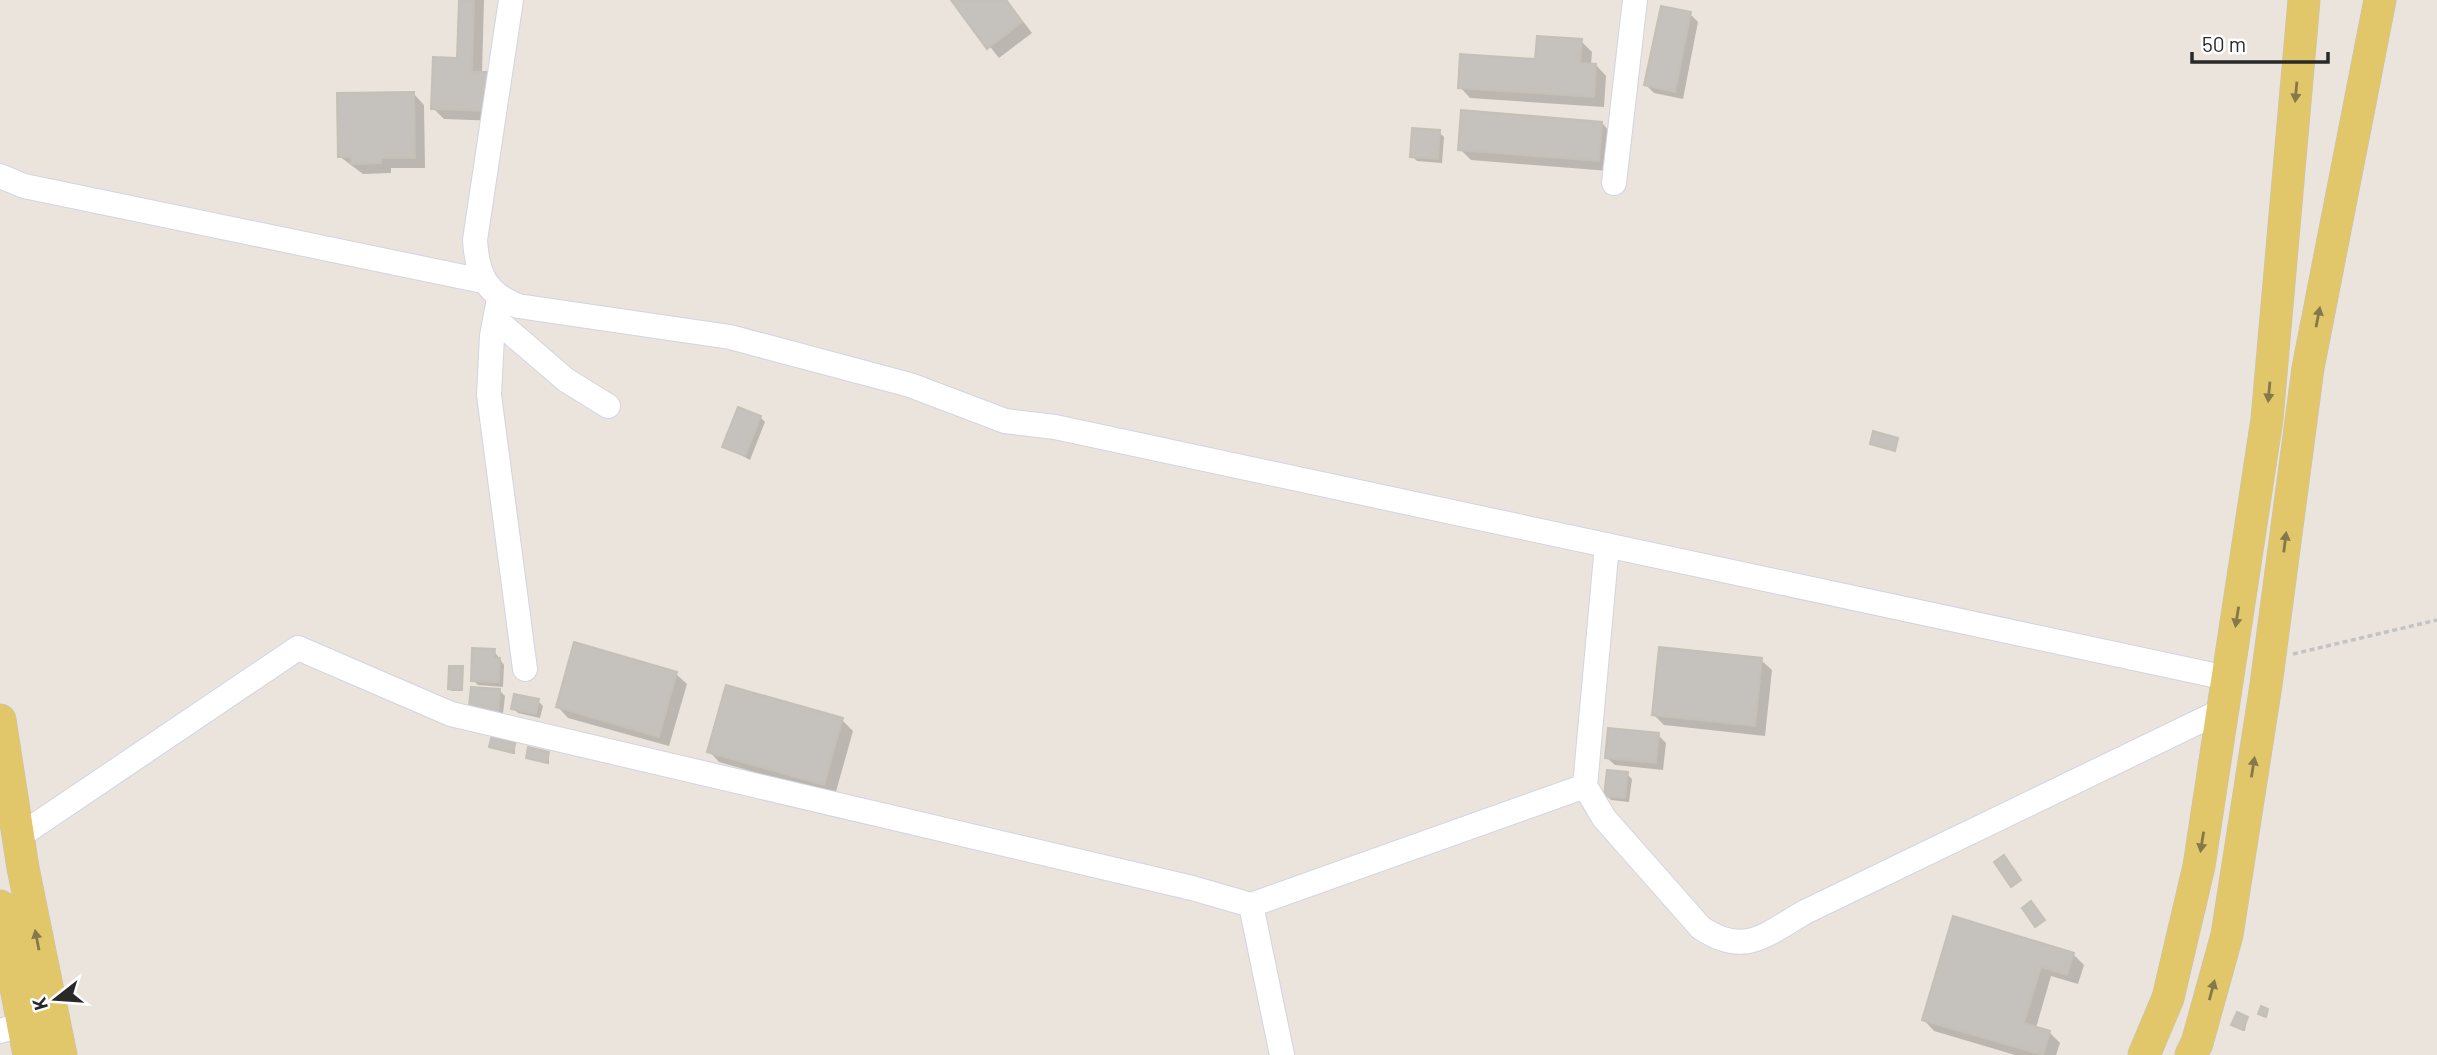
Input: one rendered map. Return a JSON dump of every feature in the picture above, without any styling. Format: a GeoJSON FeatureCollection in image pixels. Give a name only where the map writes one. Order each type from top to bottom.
{"type":"FeatureCollection","features":[{"type":"Feature","properties":{"kind":"main road"},"geometry":{"type":"LineString","coordinates":[[2144,1055],[2168,998],[2193,892],[2267,419],[2304,0]]}},
{"type":"Feature","properties":{"kind":"main road"},"geometry":{"type":"LineString","coordinates":[[2193,1054],[2227,935],[2270,660],[2308,368],[2380,0]]}},
{"type":"Feature","properties":{"kind":"main road"},"geometry":{"type":"LineString","coordinates":[[0,720],[18,837],[61,1055]]}},
{"type":"Feature","properties":{"kind":"main road"},"geometry":{"type":"LineString","coordinates":[[0,906],[29,1055]]}},
{"type":"Feature","properties":{"kind":"street"},"geometry":{"type":"LineString","coordinates":[[511,0],[475,240],[477,265],[492,300],[566,380],[608,406]]}},
{"type":"Feature","properties":{"kind":"street"},"geometry":{"type":"LineString","coordinates":[[1614,183],[1636,0]]}},
{"type":"Feature","properties":{"kind":"street"},"geometry":{"type":"LineString","coordinates":[[0,176],[12,189],[517,306],[730,337],[910,385],[1005,421],[1055,427],[2227,678]]}},
{"type":"Feature","properties":{"kind":"street"},"geometry":{"type":"LineString","coordinates":[[492,300],[489,395],[525,669]]}},
{"type":"Feature","properties":{"kind":"street"},"geometry":{"type":"LineString","coordinates":[[1607,545],[1585,786],[1604,818],[1701,928],[1721,941],[1741,944],[1765,937],[1805,912],[2222,710]]}},
{"type":"Feature","properties":{"kind":"street"},"geometry":{"type":"LineString","coordinates":[[18,837],[298,648],[451,715],[1192,888],[1251,905],[1585,786]]}},
{"type":"Feature","properties":{"kind":"street"},"geometry":{"type":"LineString","coordinates":[[1251,905],[1282,1055]]}},
{"type":"Feature","properties":{"kind":"path"},"geometry":{"type":"LineString","coordinates":[[2270,660],[2437,620]]}},
{"type":"Feature","properties":{"kind":"building"},"geometry":{"type":"Polygon","coordinates":[[[459,0],[474,0],[472,72],[490,72],[489,111],[431,109],[433,57],[457,58],[459,0]]]}},
{"type":"Feature","properties":{"kind":"building"},"geometry":{"type":"Polygon","coordinates":[[[951,0],[1006,0],[1022,22],[987,49],[951,0]]]}},
{"type":"Feature","properties":{"kind":"building"},"geometry":{"type":"Polygon","coordinates":[[[1661,6],[1691,12],[1675,92],[1644,85],[1661,6]]]}},
{"type":"Feature","properties":{"kind":"building"},"geometry":{"type":"Polygon","coordinates":[[[1537,36],[1582,39],[1580,63],[1596,64],[1594,97],[1458,88],[1460,54],[1535,59],[1537,36]]]}},
{"type":"Feature","properties":{"kind":"building"},"geometry":{"type":"Polygon","coordinates":[[[414,92],[415,158],[381,158],[381,163],[351,164],[351,157],[338,157],[337,93],[414,92]]]}},
{"type":"Feature","properties":{"kind":"building"},"geometry":{"type":"Polygon","coordinates":[[[1461,110],[1602,122],[1599,161],[1458,150],[1461,110]]]}},
{"type":"Feature","properties":{"kind":"building"},"geometry":{"type":"Polygon","coordinates":[[[1412,128],[1440,130],[1438,159],[1410,157],[1412,128]]]}},
{"type":"Feature","properties":{"kind":"building"},"geometry":{"type":"Polygon","coordinates":[[[738,407],[761,416],[745,456],[722,447],[738,407]]]}},
{"type":"Feature","properties":{"kind":"building"},"geometry":{"type":"Polygon","coordinates":[[[1873,431],[1898,438],[1895,451],[1870,444],[1873,431]]]}},
{"type":"Feature","properties":{"kind":"building"},"geometry":{"type":"Polygon","coordinates":[[[574,642],[677,672],[659,737],[556,707],[574,642]]]}},
{"type":"Feature","properties":{"kind":"building"},"geometry":{"type":"Polygon","coordinates":[[[1659,647],[1762,658],[1755,726],[1652,715],[1659,647]]]}},
{"type":"Feature","properties":{"kind":"building"},"geometry":{"type":"Polygon","coordinates":[[[472,648],[495,649],[494,658],[500,658],[499,682],[471,681],[472,648]]]}},
{"type":"Feature","properties":{"kind":"building"},"geometry":{"type":"Polygon","coordinates":[[[449,666],[463,666],[462,690],[448,689],[449,666]]]}},
{"type":"Feature","properties":{"kind":"building"},"geometry":{"type":"Polygon","coordinates":[[[726,685],[843,718],[824,785],[707,752],[726,685]]]}},
{"type":"Feature","properties":{"kind":"building"},"geometry":{"type":"Polygon","coordinates":[[[471,687],[500,689],[498,717],[476,715],[477,707],[469,707],[471,687]]]}},
{"type":"Feature","properties":{"kind":"building"},"geometry":{"type":"Polygon","coordinates":[[[514,694],[539,699],[536,714],[511,709],[514,694]]]}},
{"type":"Feature","properties":{"kind":"building"},"geometry":{"type":"Polygon","coordinates":[[[1608,728],[1659,733],[1656,763],[1605,758],[1608,728]]]}},
{"type":"Feature","properties":{"kind":"building"},"geometry":{"type":"Polygon","coordinates":[[[492,735],[516,740],[513,753],[489,747],[492,735]]]}},
{"type":"Feature","properties":{"kind":"building"},"geometry":{"type":"Polygon","coordinates":[[[528,747],[549,752],[547,763],[526,758],[528,747]]]}},
{"type":"Feature","properties":{"kind":"building"},"geometry":{"type":"Polygon","coordinates":[[[1607,770],[1628,772],[1625,798],[1604,796],[1607,770]]]}},
{"type":"Feature","properties":{"kind":"building"},"geometry":{"type":"Polygon","coordinates":[[[2004,855],[2021,880],[2011,887],[1994,862],[2004,855]]]}},
{"type":"Feature","properties":{"kind":"building"},"geometry":{"type":"Polygon","coordinates":[[[2031,901],[2045,920],[2035,927],[2022,908],[2031,901]]]}},
{"type":"Feature","properties":{"kind":"building"},"geometry":{"type":"Polygon","coordinates":[[[1953,916],[2074,953],[2067,975],[2041,967],[2024,1023],[2050,1031],[2043,1055],[1922,1020],[1953,916]]]}},
{"type":"Feature","properties":{"kind":"building"},"geometry":{"type":"Polygon","coordinates":[[[2261,1006],[2268,1009],[2266,1017],[2258,1014],[2261,1006]]]}},
{"type":"Feature","properties":{"kind":"building"},"geometry":{"type":"Polygon","coordinates":[[[2237,1012],[2248,1017],[2243,1030],[2231,1025],[2237,1012]]]}}]}
